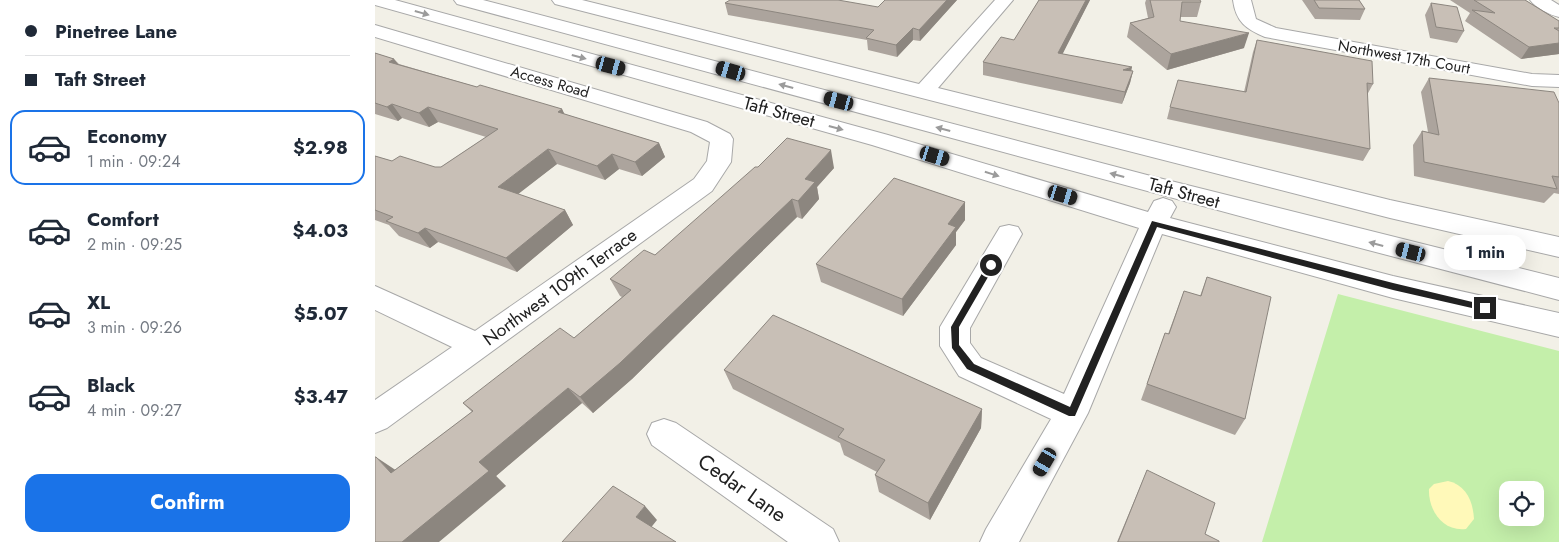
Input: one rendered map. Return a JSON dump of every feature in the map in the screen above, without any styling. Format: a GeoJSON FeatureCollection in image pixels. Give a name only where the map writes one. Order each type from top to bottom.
{"type":"FeatureCollection","features":[{"type":"Feature","properties":{"kind":"street","name":"Taft Street"},"geometry":{"type":"LineString","coordinates":[[375,0],[880,140],[1154,223],[1393,286],[1559,326]]}},
{"type":"Feature","properties":{"kind":"street","name":"Taft Street"},"geometry":{"type":"LineString","coordinates":[[463,0],[498,4],[1172,190],[1392,248],[1559,289]]}},
{"type":"Feature","properties":{"kind":"street","name":"Taft Street"},"geometry":{"type":"LineString","coordinates":[[561,0],[1390,209],[1559,247]]}},
{"type":"Feature","properties":{"kind":"street"},"geometry":{"type":"LineString","coordinates":[[923,91],[1004,0]]}},
{"type":"Feature","properties":{"kind":"street","name":"Northwest 17th Court"},"geometry":{"type":"LineString","coordinates":[[1242,0],[1243,12],[1251,25],[1272,33],[1532,80],[1559,81]]}},
{"type":"Feature","properties":{"kind":"street"},"geometry":{"type":"LineString","coordinates":[[1539,0],[1559,12]]}},
{"type":"Feature","properties":{"kind":"street"},"geometry":{"type":"LineString","coordinates":[[423,45],[498,4]]}},
{"type":"Feature","properties":{"kind":"street","name":"Access Road"},"geometry":{"type":"LineString","coordinates":[[375,31],[699,126],[722,139]]}},
{"type":"Feature","properties":{"kind":"street","name":"Northwest 109th Terrace"},"geometry":{"type":"LineString","coordinates":[[375,418],[479,346],[703,185],[719,162],[722,139]]}},
{"type":"Feature","properties":{"kind":"street"},"geometry":{"type":"LineString","coordinates":[[999,542],[1072,413],[1154,223],[1172,190]]}},
{"type":"Feature","properties":{"kind":"street"},"geometry":{"type":"LineString","coordinates":[[1009,234],[955,327],[955,346],[971,367],[1072,413]]}},
{"type":"Feature","properties":{"kind":"street"},"geometry":{"type":"LineString","coordinates":[[375,297],[479,346]]}},
{"type":"Feature","properties":{"kind":"street","name":"Cedar Lane"},"geometry":{"type":"LineString","coordinates":[[664,434],[820,542]]}},
{"type":"Feature","properties":{"kind":"green space"},"geometry":{"type":"Polygon","coordinates":[[[1338,294],[1559,351],[1559,542],[1262,542],[1338,294]]]}},
{"type":"Feature","properties":{"kind":"sand"},"geometry":{"type":"Polygon","coordinates":[[[1448,481],[1460,486],[1470,500],[1474,519],[1466,529],[1457,529],[1443,523],[1438,518],[1431,504],[1429,489],[1434,484],[1448,481]]]}},
{"type":"Feature","properties":{"kind":"building"},"geometry":{"type":"Polygon","coordinates":[[[730,0],[838,0],[878,7],[885,0],[947,0],[919,30],[913,28],[896,45],[866,38],[874,30],[725,3],[730,0]]]}},
{"type":"Feature","properties":{"kind":"building"},"geometry":{"type":"Polygon","coordinates":[[[1039,0],[1086,0],[1058,53],[1132,67],[1123,70],[1133,71],[1125,92],[983,62],[1001,37],[1014,40],[1039,0]]]}},
{"type":"Feature","properties":{"kind":"building"},"geometry":{"type":"Polygon","coordinates":[[[1150,0],[1200,0],[1201,2],[1182,2],[1180,21],[1249,33],[1171,54],[1130,23],[1154,17],[1150,0]]]}},
{"type":"Feature","properties":{"kind":"building"},"geometry":{"type":"Polygon","coordinates":[[[1314,0],[1359,0],[1365,9],[1319,8],[1314,0]]]}},
{"type":"Feature","properties":{"kind":"building"},"geometry":{"type":"Polygon","coordinates":[[[1474,0],[1525,0],[1559,21],[1559,28],[1554,28],[1559,31],[1559,43],[1529,47],[1472,10],[1495,13],[1474,0]]]}},
{"type":"Feature","properties":{"kind":"building"},"geometry":{"type":"Polygon","coordinates":[[[1431,3],[1457,7],[1464,31],[1436,27],[1431,3]]]}},
{"type":"Feature","properties":{"kind":"building"},"geometry":{"type":"Polygon","coordinates":[[[1257,40],[1372,61],[1373,84],[1367,83],[1370,149],[1170,107],[1178,80],[1246,92],[1257,40]]]}},
{"type":"Feature","properties":{"kind":"building"},"geometry":{"type":"Polygon","coordinates":[[[375,53],[394,59],[389,62],[477,87],[480,85],[562,109],[558,112],[659,143],[635,162],[612,154],[597,166],[548,149],[498,187],[565,210],[506,258],[425,228],[418,233],[386,221],[393,217],[375,210],[375,156],[392,161],[400,156],[435,167],[441,167],[498,129],[428,107],[419,113],[392,104],[387,107],[375,103],[375,53]]]}},
{"type":"Feature","properties":{"kind":"building"},"geometry":{"type":"Polygon","coordinates":[[[1429,78],[1554,92],[1559,103],[1559,177],[1552,176],[1557,189],[1424,162],[1422,131],[1439,135],[1429,78]]]}},
{"type":"Feature","properties":{"kind":"building"},"geometry":{"type":"Polygon","coordinates":[[[787,138],[831,150],[805,179],[815,182],[798,201],[792,199],[620,363],[580,397],[568,388],[479,462],[489,471],[402,542],[375,542],[375,457],[391,473],[473,411],[463,403],[560,328],[574,338],[631,290],[610,279],[644,250],[655,255],[755,167],[758,167],[787,138]]]}},
{"type":"Feature","properties":{"kind":"building"},"geometry":{"type":"Polygon","coordinates":[[[894,178],[965,202],[948,224],[956,227],[902,299],[816,264],[894,178]]]}},
{"type":"Feature","properties":{"kind":"building"},"geometry":{"type":"Polygon","coordinates":[[[1207,277],[1271,297],[1245,419],[1147,384],[1165,333],[1169,334],[1184,291],[1201,296],[1207,277]]]}},
{"type":"Feature","properties":{"kind":"building"},"geometry":{"type":"Polygon","coordinates":[[[773,315],[982,409],[928,503],[875,475],[885,460],[838,437],[844,429],[724,370],[773,315]]]}},
{"type":"Feature","properties":{"kind":"building"},"geometry":{"type":"Polygon","coordinates":[[[1147,470],[1215,503],[1205,534],[1219,542],[1118,542],[1147,470]]]}},
{"type":"Feature","properties":{"kind":"building"},"geometry":{"type":"Polygon","coordinates":[[[613,486],[645,506],[636,517],[676,542],[562,542],[613,486]]]}},
{"type":"Feature","properties":{"kind":"route"},"geometry":{"type":"LineString","coordinates":[[991,265],[955,327],[955,346],[971,367],[1072,413],[1154,223],[1393,286],[1485,308]]}}]}
